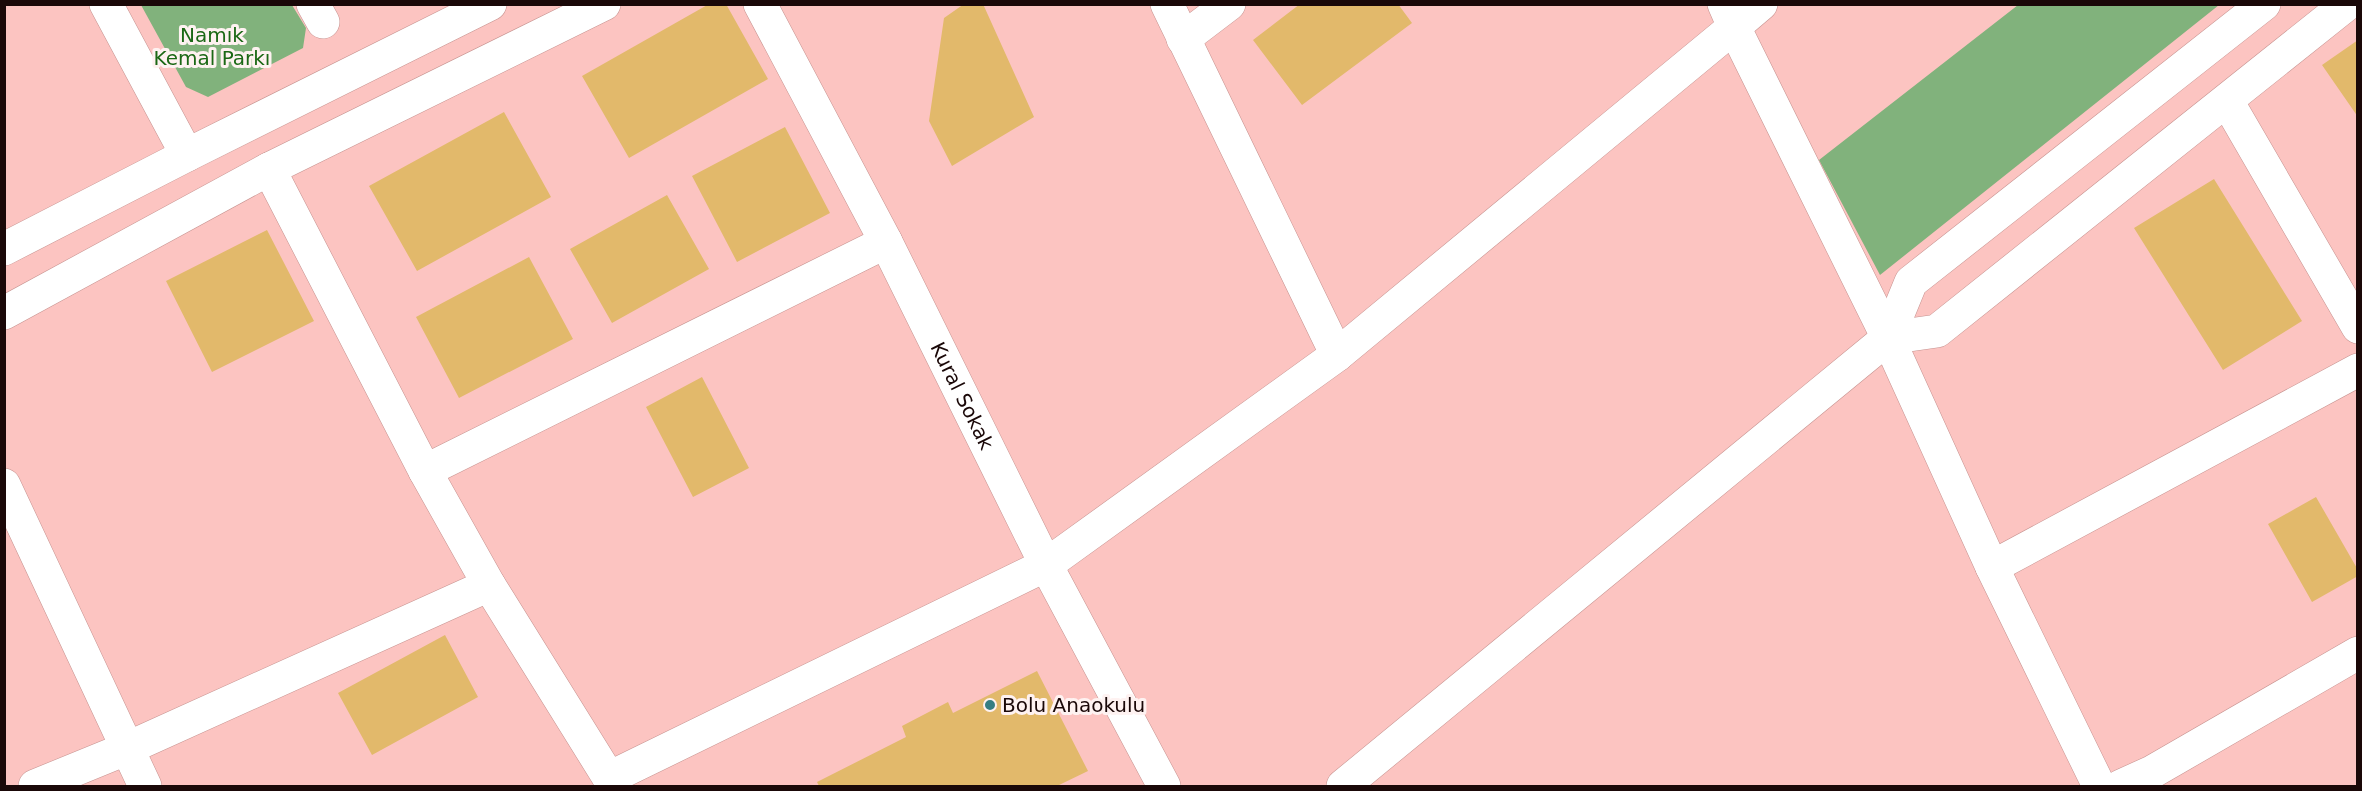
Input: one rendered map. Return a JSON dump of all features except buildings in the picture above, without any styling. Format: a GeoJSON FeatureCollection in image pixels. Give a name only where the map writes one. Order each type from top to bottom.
{"type":"FeatureCollection","features":[{"type":"Feature","properties":{"kind":"street"},"geometry":{"type":"LineString","coordinates":[[106,4],[187,155]]}},
{"type":"Feature","properties":{"kind":"street"},"geometry":{"type":"LineString","coordinates":[[4,249],[490,4]]}},
{"type":"Feature","properties":{"kind":"street"},"geometry":{"type":"LineString","coordinates":[[4,313],[269,169],[604,4]]}},
{"type":"Feature","properties":{"kind":"street","name":"Kural Sokak"},"geometry":{"type":"LineString","coordinates":[[760,4],[886,242],[1046,565],[1164,786]]}},
{"type":"Feature","properties":{"kind":"street"},"geometry":{"type":"LineString","coordinates":[[1167,4],[1337,355]]}},
{"type":"Feature","properties":{"kind":"street"},"geometry":{"type":"LineString","coordinates":[[1183,39],[1229,4]]}},
{"type":"Feature","properties":{"kind":"street"},"geometry":{"type":"LineString","coordinates":[[269,169],[425,471],[489,585],[612,782],[1046,565],[1337,355],[1729,16],[1761,4]]}},
{"type":"Feature","properties":{"kind":"street"},"geometry":{"type":"LineString","coordinates":[[1343,786],[1888,338],[1911,282],[2264,4]]}},
{"type":"Feature","properties":{"kind":"street"},"geometry":{"type":"LineString","coordinates":[[1888,338],[1937,331],[2347,4]]}},
{"type":"Feature","properties":{"kind":"street"},"geometry":{"type":"LineString","coordinates":[[1729,16],[1888,338],[1992,567],[2098,786]]}},
{"type":"Feature","properties":{"kind":"street"},"geometry":{"type":"LineString","coordinates":[[2227,101],[2358,327]]}},
{"type":"Feature","properties":{"kind":"street"},"geometry":{"type":"LineString","coordinates":[[425,471],[886,242]]}},
{"type":"Feature","properties":{"kind":"street"},"geometry":{"type":"LineString","coordinates":[[1992,567],[2358,370]]}},
{"type":"Feature","properties":{"kind":"street"},"geometry":{"type":"LineString","coordinates":[[4,485],[145,786]]}},
{"type":"Feature","properties":{"kind":"street"},"geometry":{"type":"LineString","coordinates":[[35,786],[128,748],[489,585]]}},
{"type":"Feature","properties":{"kind":"street"},"geometry":{"type":"LineString","coordinates":[[2121,786],[2157,779],[2358,653]]}},
{"type":"Feature","properties":{"kind":"green space","name":"Namık Kemal Parkı"},"geometry":{"type":"Polygon","coordinates":[[[141,5],[292,5],[306,28],[303,48],[208,97],[186,87],[141,5]]]}},
{"type":"Feature","properties":{"kind":"green space"},"geometry":{"type":"Polygon","coordinates":[[[2018,5],[2219,5],[1880,275],[1819,160],[2018,5]]]}},
{"type":"Feature","properties":{"kind":"place","name":"Bolu Anaokulu"},"geometry":{"type":"Point","coordinates":[990,705]}}]}
